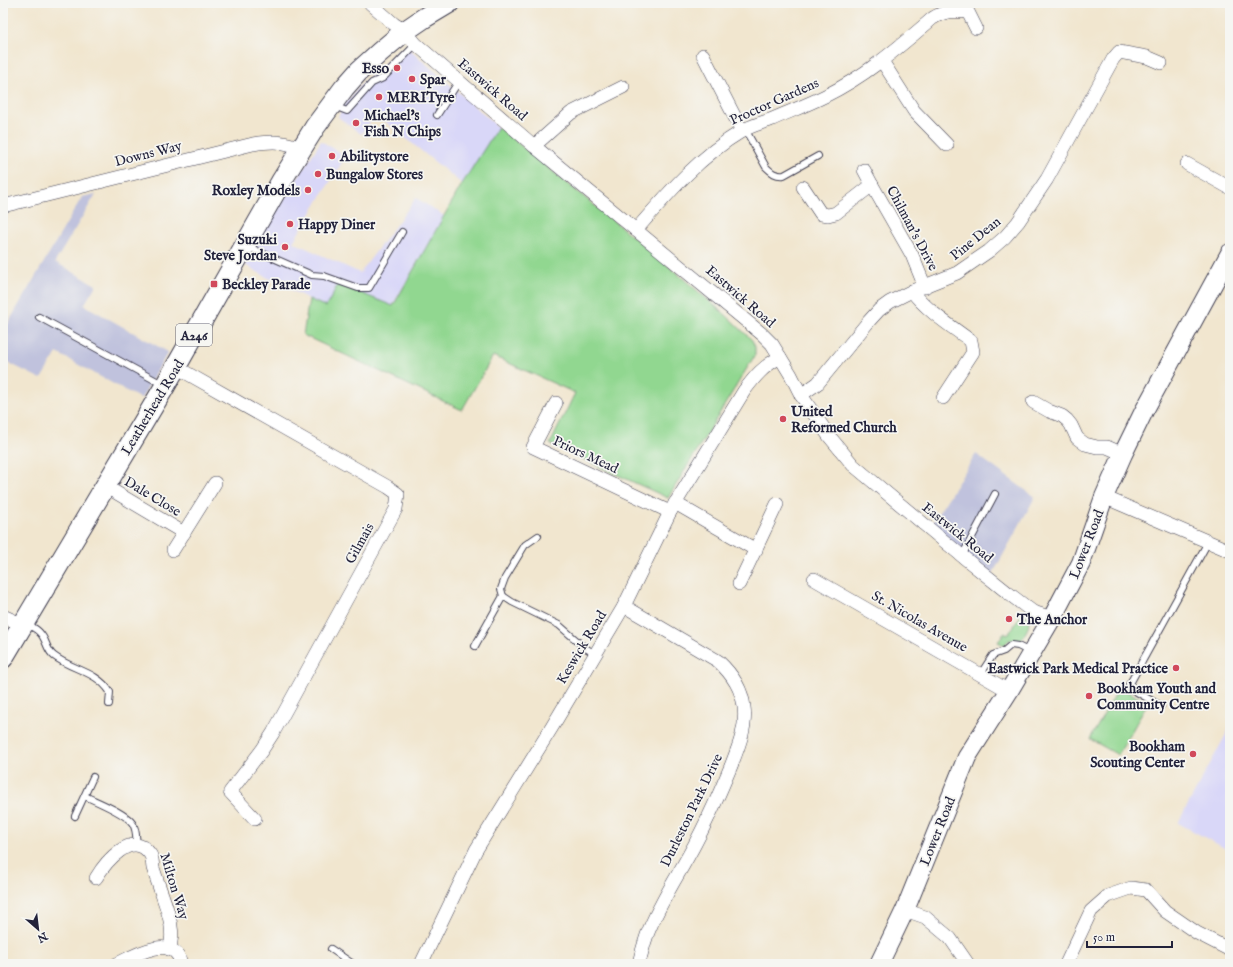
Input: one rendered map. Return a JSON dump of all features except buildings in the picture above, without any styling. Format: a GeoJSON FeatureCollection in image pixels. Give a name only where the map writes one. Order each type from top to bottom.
{"type":"FeatureCollection","features":[{"type":"Feature","properties":{"kind":"main road","name":"Leatherhead Road"},"geometry":{"type":"LineString","coordinates":[[3,658],[166,386],[301,148],[330,105],[366,77],[385,47],[410,37],[430,14],[449,3]]}},
{"type":"Feature","properties":{"kind":"street","name":"Eastwick Road"},"geometry":{"type":"LineString","coordinates":[[370,3],[534,146],[762,334],[772,344],[829,436],[853,465],[962,556],[1033,612],[1052,618]]}},
{"type":"Feature","properties":{"kind":"street","name":"Proctor Gardens"},"geometry":{"type":"LineString","coordinates":[[636,230],[696,165],[717,148],[744,130],[800,108],[826,96],[854,80],[898,49],[933,18],[941,13],[971,7],[976,28]]}},
{"type":"Feature","properties":{"kind":"street","name":"Pine Dean"},"geometry":{"type":"LineString","coordinates":[[802,394],[818,383],[879,310],[890,302],[957,273],[989,251],[1005,237],[1018,222],[1047,179],[1113,59],[1119,52],[1147,57],[1161,63]]}},
{"type":"Feature","properties":{"kind":"street"},"geometry":{"type":"LineString","coordinates":[[703,55],[744,130]]}},
{"type":"Feature","properties":{"kind":"street"},"geometry":{"type":"LineString","coordinates":[[882,61],[914,111],[946,145]]}},
{"type":"Feature","properties":{"kind":"street"},"geometry":{"type":"LineString","coordinates":[[534,146],[571,114],[623,87]]}},
{"type":"Feature","properties":{"kind":"street","name":"Downs Way"},"geometry":{"type":"LineString","coordinates":[[3,206],[253,144],[269,141],[280,141],[301,148]]}},
{"type":"Feature","properties":{"kind":"street"},"geometry":{"type":"LineString","coordinates":[[1187,164],[1230,188]]}},
{"type":"Feature","properties":{"kind":"street","name":"Chilman's Drive"},"geometry":{"type":"LineString","coordinates":[[864,170],[912,255],[919,289]]}},
{"type":"Feature","properties":{"kind":"street","name":"Chilman's Drive"},"geometry":{"type":"LineString","coordinates":[[804,186],[821,214],[828,215],[836,213],[872,185]]}},
{"type":"Feature","properties":{"kind":"street","name":"Lower Road"},"geometry":{"type":"LineString","coordinates":[[879,964],[905,910],[967,757],[1009,691],[1052,618],[1081,563],[1104,497],[1123,454],[1151,398],[1230,253]]}},
{"type":"Feature","properties":{"kind":"street"},"geometry":{"type":"LineString","coordinates":[[919,289],[919,300],[971,341],[973,352],[943,398]]}},
{"type":"Feature","properties":{"kind":"street","name":"Keswick Road"},"geometry":{"type":"LineString","coordinates":[[421,964],[476,850],[624,606],[673,508],[744,391],[758,373],[780,357]]}},
{"type":"Feature","properties":{"kind":"street","name":"Gilmais"},"geometry":{"type":"LineString","coordinates":[[176,367],[398,494],[396,509],[273,733],[230,792],[255,820]]}},
{"type":"Feature","properties":{"kind":"street"},"geometry":{"type":"LineString","coordinates":[[1033,402],[1067,420],[1077,438],[1085,444],[1097,447],[1108,447],[1123,454]]}},
{"type":"Feature","properties":{"kind":"street","name":"Priors Mead"},"geometry":{"type":"LineString","coordinates":[[556,403],[534,447],[673,508]]}},
{"type":"Feature","properties":{"kind":"street","name":"Dale Close"},"geometry":{"type":"LineString","coordinates":[[174,550],[215,483]]}},
{"type":"Feature","properties":{"kind":"street","name":"Dale Close"},"geometry":{"type":"LineString","coordinates":[[105,486],[184,533]]}},
{"type":"Feature","properties":{"kind":"street"},"geometry":{"type":"LineString","coordinates":[[1104,497],[1230,551]]}},
{"type":"Feature","properties":{"kind":"street"},"geometry":{"type":"LineString","coordinates":[[739,584],[777,504]]}},
{"type":"Feature","properties":{"kind":"street"},"geometry":{"type":"LineString","coordinates":[[673,508],[756,550]]}},
{"type":"Feature","properties":{"kind":"street","name":"St. Nicolas Avenue"},"geometry":{"type":"LineString","coordinates":[[814,579],[1009,691]]}},
{"type":"Feature","properties":{"kind":"street","name":"Durleston Park Drive"},"geometry":{"type":"LineString","coordinates":[[624,606],[718,661],[727,670],[735,682],[742,696],[744,709],[743,726],[737,750],[725,782],[699,837],[650,928],[639,964]]}},
{"type":"Feature","properties":{"kind":"street"},"geometry":{"type":"LineString","coordinates":[[3,616],[24,624]]}},
{"type":"Feature","properties":{"kind":"street"},"geometry":{"type":"LineString","coordinates":[[96,878],[112,856],[129,846],[137,846]]}},
{"type":"Feature","properties":{"kind":"street","name":"Milton Way"},"geometry":{"type":"LineString","coordinates":[[137,846],[147,850],[152,858],[172,936],[169,948]]}},
{"type":"Feature","properties":{"kind":"street"},"geometry":{"type":"LineString","coordinates":[[1066,964],[1091,911],[1108,896],[1131,888],[1146,890],[1165,911],[1197,933],[1230,950]]}},
{"type":"Feature","properties":{"kind":"street"},"geometry":{"type":"LineString","coordinates":[[905,910],[925,917],[950,938],[968,964]]}},
{"type":"Feature","properties":{"kind":"street"},"geometry":{"type":"LineString","coordinates":[[117,964],[144,951],[162,947],[169,948],[178,955],[181,964]]}},
{"type":"Feature","properties":{"kind":"lane"},"geometry":{"type":"LineString","coordinates":[[437,115],[460,81]]}},
{"type":"Feature","properties":{"kind":"lane"},"geometry":{"type":"LineString","coordinates":[[744,130],[766,167],[770,172],[777,176],[784,175],[818,156]]}},
{"type":"Feature","properties":{"kind":"lane"},"geometry":{"type":"LineString","coordinates":[[245,246],[312,275],[324,276],[358,288],[369,288],[402,232]]}},
{"type":"Feature","properties":{"kind":"lane"},"geometry":{"type":"LineString","coordinates":[[39,317],[166,386]]}},
{"type":"Feature","properties":{"kind":"lane"},"geometry":{"type":"LineString","coordinates":[[962,556],[995,494]]}},
{"type":"Feature","properties":{"kind":"lane"},"geometry":{"type":"LineString","coordinates":[[538,536],[525,545],[505,578],[501,589],[503,596],[559,625],[584,647],[595,654]]}},
{"type":"Feature","properties":{"kind":"lane"},"geometry":{"type":"LineString","coordinates":[[1161,706],[1128,687],[1208,542]]}},
{"type":"Feature","properties":{"kind":"lane"},"geometry":{"type":"LineString","coordinates":[[475,646],[503,596]]}},
{"type":"Feature","properties":{"kind":"lane"},"geometry":{"type":"LineString","coordinates":[[24,624],[40,633],[50,653],[55,657],[92,675],[102,682],[110,692],[109,704]]}},
{"type":"Feature","properties":{"kind":"lane"},"geometry":{"type":"LineString","coordinates":[[980,675],[993,655],[1004,651],[1011,645],[1018,646],[1031,653]]}},
{"type":"Feature","properties":{"kind":"lane"},"geometry":{"type":"LineString","coordinates":[[75,816],[93,777]]}},
{"type":"Feature","properties":{"kind":"lane"},"geometry":{"type":"LineString","coordinates":[[84,796],[128,818],[133,825],[136,834],[137,846]]}},
{"type":"Feature","properties":{"kind":"lane"},"geometry":{"type":"LineString","coordinates":[[331,949],[353,964]]}},
{"type":"Feature","properties":{"kind":"shaded area"},"geometry":{"type":"Polygon","coordinates":[[[408,48],[498,127],[462,184],[376,114],[361,134],[338,117],[344,105],[360,86],[399,50],[408,48]]]}},
{"type":"Feature","properties":{"kind":"shaded area"},"geometry":{"type":"Polygon","coordinates":[[[321,141],[346,156],[293,242],[360,273],[416,198],[444,216],[392,306],[338,284],[326,308],[245,265],[265,230],[321,141]]]}},
{"type":"Feature","properties":{"kind":"shaded area"},"geometry":{"type":"Polygon","coordinates":[[[96,194],[55,262],[96,285],[84,305],[168,352],[141,399],[57,353],[41,379],[3,360],[3,332],[82,197],[96,194]]]}},
{"type":"Feature","properties":{"kind":"shaded area"},"geometry":{"type":"Polygon","coordinates":[[[976,454],[1035,497],[992,575],[929,528],[976,454]]]}},
{"type":"Feature","properties":{"kind":"shaded area"},"geometry":{"type":"Polygon","coordinates":[[[1230,727],[1230,851],[1178,823],[1230,727]]]}},
{"type":"Feature","properties":{"kind":"green space"},"geometry":{"type":"Polygon","coordinates":[[[498,127],[653,253],[727,316],[752,340],[755,347],[755,355],[668,498],[550,444],[575,393],[493,356],[462,410],[303,335],[309,299],[326,307],[338,284],[393,306],[462,184],[498,127]]]}},
{"type":"Feature","properties":{"kind":"green space"},"geometry":{"type":"Polygon","coordinates":[[[1023,612],[1029,623],[1021,640],[1009,640],[1004,645],[998,642],[1004,633],[1008,635],[1023,612]]]}},
{"type":"Feature","properties":{"kind":"green space"},"geometry":{"type":"Polygon","coordinates":[[[1120,686],[1148,703],[1118,755],[1090,739],[1120,686]]]}},
{"type":"Feature","properties":{"kind":"place","name":"Esso"},"geometry":{"type":"Point","coordinates":[397,68]}},
{"type":"Feature","properties":{"kind":"place","name":"Spar"},"geometry":{"type":"Point","coordinates":[412,79]}},
{"type":"Feature","properties":{"kind":"place","name":"MERITyre"},"geometry":{"type":"Point","coordinates":[379,97]}},
{"type":"Feature","properties":{"kind":"place","name":"Michael's Fish N Chips"},"geometry":{"type":"Point","coordinates":[356,123]}},
{"type":"Feature","properties":{"kind":"place","name":"Abilitystore"},"geometry":{"type":"Point","coordinates":[332,156]}},
{"type":"Feature","properties":{"kind":"place","name":"Bungalow Stores"},"geometry":{"type":"Point","coordinates":[318,174]}},
{"type":"Feature","properties":{"kind":"place","name":"Roxley Models"},"geometry":{"type":"Point","coordinates":[308,190]}},
{"type":"Feature","properties":{"kind":"place","name":"Happy Diner"},"geometry":{"type":"Point","coordinates":[290,224]}},
{"type":"Feature","properties":{"kind":"place","name":"Suzuki Steve Jordan"},"geometry":{"type":"Point","coordinates":[285,247]}},
{"type":"Feature","properties":{"kind":"place","name":"Beckley Parade"},"geometry":{"type":"Point","coordinates":[214,284]}},
{"type":"Feature","properties":{"kind":"place","name":"United Reformed Church"},"geometry":{"type":"Point","coordinates":[783,419]}},
{"type":"Feature","properties":{"kind":"place","name":"The Anchor"},"geometry":{"type":"Point","coordinates":[1009,619]}},
{"type":"Feature","properties":{"kind":"place","name":"Eastwick Park Medical Practice"},"geometry":{"type":"Point","coordinates":[1176,668]}},
{"type":"Feature","properties":{"kind":"place","name":"Bookham Youth and Community Centre"},"geometry":{"type":"Point","coordinates":[1089,696]}},
{"type":"Feature","properties":{"kind":"place","name":"Bookham Scouting Center"},"geometry":{"type":"Point","coordinates":[1193,754]}}]}
